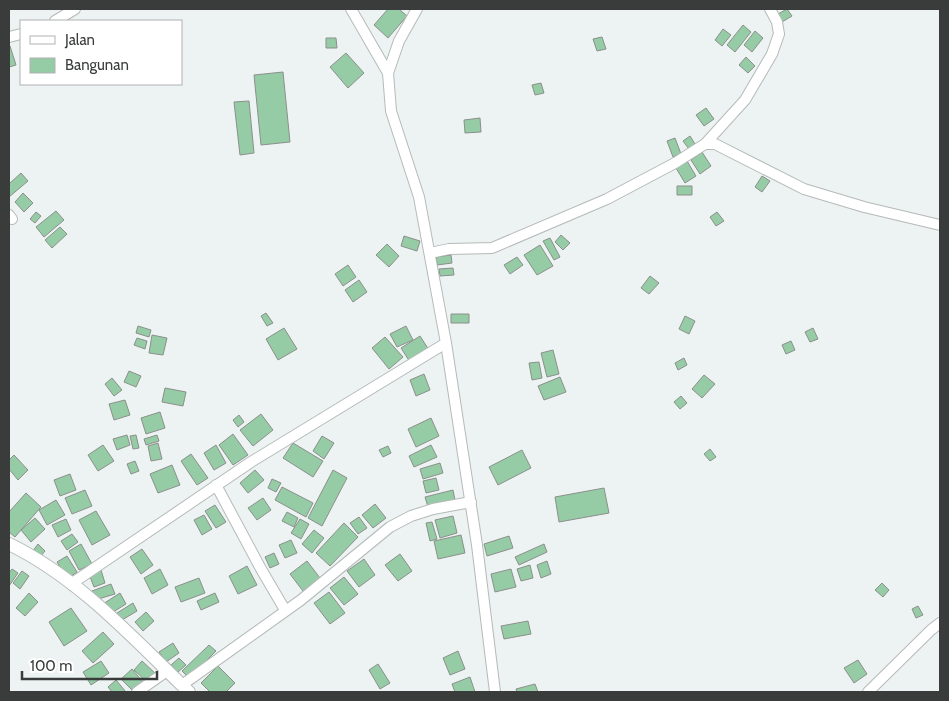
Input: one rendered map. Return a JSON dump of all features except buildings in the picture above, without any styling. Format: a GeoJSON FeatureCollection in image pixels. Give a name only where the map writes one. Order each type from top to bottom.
{"type":"FeatureCollection","features":[{"type":"Feature","properties":{"kind":"street"},"geometry":{"type":"LineString","coordinates":[[57,20],[75,9]]}},
{"type":"Feature","properties":{"kind":"street"},"geometry":{"type":"LineString","coordinates":[[351,9],[388,73]]}},
{"type":"Feature","properties":{"kind":"street"},"geometry":{"type":"LineString","coordinates":[[417,9],[399,41],[388,73],[390,111],[419,197],[430,254],[470,502],[495,692]]}},
{"type":"Feature","properties":{"kind":"street"},"geometry":{"type":"LineString","coordinates":[[430,254],[449,249],[492,248],[607,199],[705,144],[745,100],[772,54],[779,34],[777,22],[770,9]]}},
{"type":"Feature","properties":{"kind":"street"},"geometry":{"type":"LineString","coordinates":[[705,144],[715,144],[804,189],[864,207],[940,225]]}},
{"type":"Feature","properties":{"kind":"street"},"geometry":{"type":"LineString","coordinates":[[71,584],[259,457],[446,344]]}},
{"type":"Feature","properties":{"kind":"street"},"geometry":{"type":"LineString","coordinates":[[216,485],[285,610]]}},
{"type":"Feature","properties":{"kind":"street"},"geometry":{"type":"LineString","coordinates":[[9,544],[71,584],[98,606],[186,689],[285,610],[301,600],[390,527],[411,516],[433,509],[470,502]]}},
{"type":"Feature","properties":{"kind":"street"},"geometry":{"type":"LineString","coordinates":[[868,692],[940,623]]}},
{"type":"Feature","properties":{"kind":"street"},"geometry":{"type":"LineString","coordinates":[[137,692],[167,671]]}}]}
